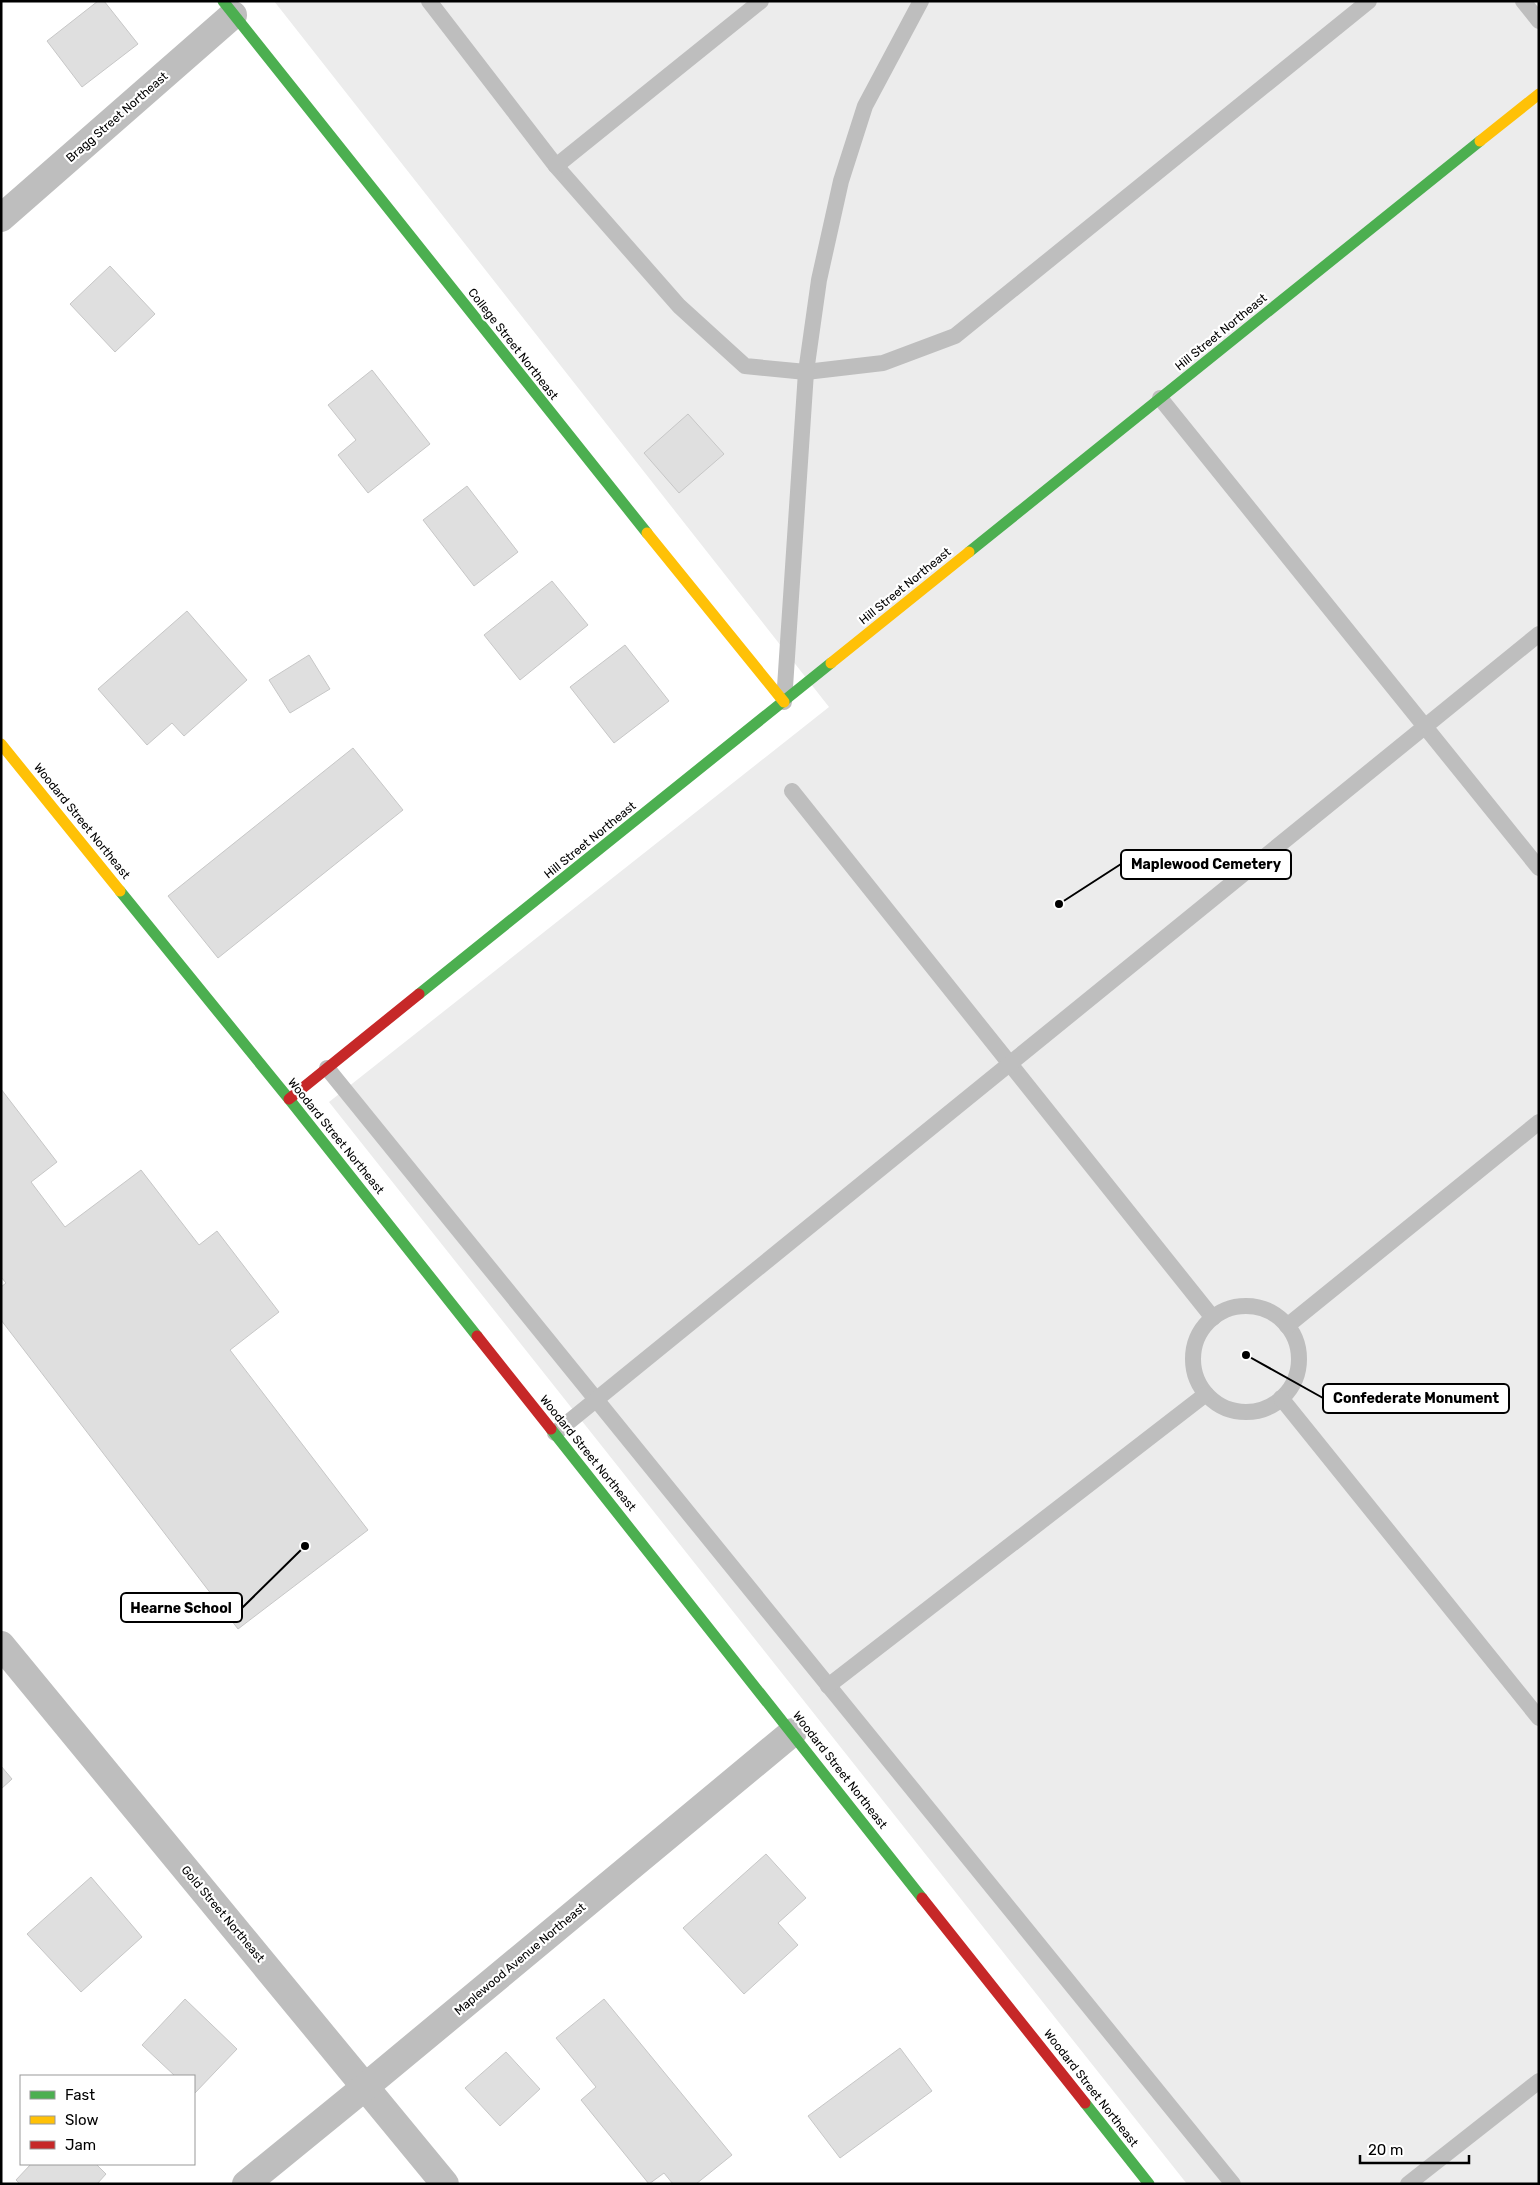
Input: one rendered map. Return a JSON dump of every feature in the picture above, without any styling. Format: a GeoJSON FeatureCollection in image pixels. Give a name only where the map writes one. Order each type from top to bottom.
{"type":"FeatureCollection","features":[{"type":"Feature","properties":{"kind":"street","name":"Bragg Street Northeast"},"geometry":{"type":"LineString","coordinates":[[1,218],[228,8]]}},
{"type":"Feature","properties":{"kind":"street","name":"College Street Northeast"},"geometry":{"type":"LineString","coordinates":[[228,8],[561,427],[784,702]]}},
{"type":"Feature","properties":{"kind":"street","name":"Hill Street Northeast"},"geometry":{"type":"LineString","coordinates":[[289,1099],[1539,94]]}},
{"type":"Feature","properties":{"kind":"street","name":"Woodard Street Northeast"},"geometry":{"type":"LineString","coordinates":[[1,744],[289,1099],[793,1732],[1149,2184]]}},
{"type":"Feature","properties":{"kind":"street","name":"Gold Street Northeast"},"geometry":{"type":"LineString","coordinates":[[1,1646],[445,2184]]}},
{"type":"Feature","properties":{"kind":"street","name":"Maplewood Avenue Northeast"},"geometry":{"type":"LineString","coordinates":[[246,2184],[366,2087],[793,1732]]}},
{"type":"Feature","properties":{"kind":"lane"},"geometry":{"type":"LineString","coordinates":[[429,1],[556,166],[679,306],[745,366],[806,372],[883,363],[955,336],[1369,1]]}},
{"type":"Feature","properties":{"kind":"lane"},"geometry":{"type":"LineString","coordinates":[[556,166],[761,1]]}},
{"type":"Feature","properties":{"kind":"lane"},"geometry":{"type":"LineString","coordinates":[[784,702],[806,372],[819,280],[841,181],[865,106],[921,1]]}},
{"type":"Feature","properties":{"kind":"lane"},"geometry":{"type":"LineString","coordinates":[[1523,1],[1539,21]]}},
{"type":"Feature","properties":{"kind":"lane"},"geometry":{"type":"LineString","coordinates":[[1160,398],[1539,868]]}},
{"type":"Feature","properties":{"kind":"lane"},"geometry":{"type":"LineString","coordinates":[[555,1433],[1539,634]]}},
{"type":"Feature","properties":{"kind":"lane"},"geometry":{"type":"LineString","coordinates":[[792,791],[1213,1318]]}},
{"type":"Feature","properties":{"kind":"lane"},"geometry":{"type":"LineString","coordinates":[[327,1068],[1233,2184]]}},
{"type":"Feature","properties":{"kind":"lane"},"geometry":{"type":"LineString","coordinates":[[1286,1326],[1539,1122]]}},
{"type":"Feature","properties":{"kind":"lane"},"geometry":{"type":"LineString","coordinates":[[1235,1307],[1252,1307],[1268,1312],[1282,1321],[1292,1334],[1298,1350],[1298,1367],[1292,1384],[1281,1398],[1266,1408],[1248,1412],[1230,1410],[1206,1394],[1194,1372],[1193,1353],[1197,1338],[1206,1323],[1213,1318],[1219,1313],[1235,1307]]}},
{"type":"Feature","properties":{"kind":"lane"},"geometry":{"type":"LineString","coordinates":[[828,1686],[1206,1394]]}},
{"type":"Feature","properties":{"kind":"lane"},"geometry":{"type":"LineString","coordinates":[[1281,1398],[1539,1718]]}},
{"type":"Feature","properties":{"kind":"lane"},"geometry":{"type":"LineString","coordinates":[[1408,2184],[1539,2081]]}},
{"type":"Feature","properties":{"kind":"shaded area"},"geometry":{"type":"Polygon","coordinates":[[[274,1],[1539,1],[1539,2184],[1187,2184],[329,1102],[829,707],[274,1]]]}},
{"type":"Feature","properties":{"kind":"building"},"geometry":{"type":"Polygon","coordinates":[[[98,1],[104,1],[138,44],[82,87],[47,41],[98,1]]]}},
{"type":"Feature","properties":{"kind":"building"},"geometry":{"type":"Polygon","coordinates":[[[110,266],[155,314],[115,352],[70,304],[110,266]]]}},
{"type":"Feature","properties":{"kind":"building"},"geometry":{"type":"Polygon","coordinates":[[[372,370],[430,444],[368,493],[338,455],[356,440],[328,405],[372,370]]]}},
{"type":"Feature","properties":{"kind":"building"},"geometry":{"type":"Polygon","coordinates":[[[688,414],[724,454],[679,493],[644,453],[688,414]]]}},
{"type":"Feature","properties":{"kind":"building"},"geometry":{"type":"Polygon","coordinates":[[[467,486],[518,552],[474,586],[423,520],[467,486]]]}},
{"type":"Feature","properties":{"kind":"building"},"geometry":{"type":"Polygon","coordinates":[[[552,581],[588,625],[520,680],[484,635],[552,581]]]}},
{"type":"Feature","properties":{"kind":"building"},"geometry":{"type":"Polygon","coordinates":[[[187,611],[247,680],[184,736],[172,723],[147,745],[98,689],[187,611]]]}},
{"type":"Feature","properties":{"kind":"building"},"geometry":{"type":"Polygon","coordinates":[[[625,645],[669,701],[614,743],[570,687],[625,645]]]}},
{"type":"Feature","properties":{"kind":"building"},"geometry":{"type":"Polygon","coordinates":[[[309,655],[330,689],[290,713],[269,680],[309,655]]]}},
{"type":"Feature","properties":{"kind":"building"},"geometry":{"type":"Polygon","coordinates":[[[353,748],[403,810],[218,958],[168,896],[353,748]]]}},
{"type":"Feature","properties":{"kind":"building"},"geometry":{"type":"Polygon","coordinates":[[[1,1089],[57,1162],[31,1182],[65,1227],[141,1170],[199,1245],[217,1231],[279,1312],[230,1350],[368,1530],[238,1629],[1,1320],[1,1287],[6,1283],[1,1277],[1,1089]]]}},
{"type":"Feature","properties":{"kind":"building"},"geometry":{"type":"Polygon","coordinates":[[[1,1766],[12,1779],[1,1789],[1,1766]]]}},
{"type":"Feature","properties":{"kind":"building"},"geometry":{"type":"Polygon","coordinates":[[[766,1854],[806,1898],[778,1923],[798,1945],[744,1994],[683,1928],[766,1854]]]}},
{"type":"Feature","properties":{"kind":"building"},"geometry":{"type":"Polygon","coordinates":[[[91,1877],[142,1937],[81,1992],[27,1934],[91,1877]]]}},
{"type":"Feature","properties":{"kind":"building"},"geometry":{"type":"Polygon","coordinates":[[[185,1999],[237,2049],[195,2093],[195,2075],[174,2075],[142,2045],[185,1999]]]}},
{"type":"Feature","properties":{"kind":"building"},"geometry":{"type":"Polygon","coordinates":[[[604,1999],[732,2155],[696,2184],[673,2184],[664,2173],[649,2184],[581,2100],[596,2087],[556,2038],[604,1999]]]}},
{"type":"Feature","properties":{"kind":"building"},"geometry":{"type":"Polygon","coordinates":[[[900,2048],[932,2091],[840,2158],[808,2116],[900,2048]]]}},
{"type":"Feature","properties":{"kind":"building"},"geometry":{"type":"Polygon","coordinates":[[[506,2052],[540,2089],[500,2126],[465,2088],[506,2052]]]}},
{"type":"Feature","properties":{"kind":"building"},"geometry":{"type":"Polygon","coordinates":[[[30,2165],[97,2165],[106,2174],[97,2184],[20,2184],[16,2180],[30,2165]]]}},
{"type":"Feature","properties":{"kind":"traffic: fast"},"geometry":{"type":"LineString","coordinates":[[223,1],[647,533]]}},
{"type":"Feature","properties":{"kind":"traffic: fast"},"geometry":{"type":"LineString","coordinates":[[969,552],[1480,141]]}},
{"type":"Feature","properties":{"kind":"traffic: fast"},"geometry":{"type":"LineString","coordinates":[[419,994],[831,663]]}},
{"type":"Feature","properties":{"kind":"traffic: fast"},"geometry":{"type":"LineString","coordinates":[[120,891],[289,1099],[477,1336]]}},
{"type":"Feature","properties":{"kind":"traffic: fast"},"geometry":{"type":"LineString","coordinates":[[551,1429],[922,1898]]}},
{"type":"Feature","properties":{"kind":"traffic: fast"},"geometry":{"type":"LineString","coordinates":[[1085,2103],[1149,2184]]}},
{"type":"Feature","properties":{"kind":"traffic: slow"},"geometry":{"type":"LineString","coordinates":[[1480,141],[1539,94]]}},
{"type":"Feature","properties":{"kind":"traffic: slow"},"geometry":{"type":"LineString","coordinates":[[647,533],[784,702]]}},
{"type":"Feature","properties":{"kind":"traffic: slow"},"geometry":{"type":"LineString","coordinates":[[831,663],[969,552]]}},
{"type":"Feature","properties":{"kind":"traffic: slow"},"geometry":{"type":"LineString","coordinates":[[1,744],[120,891]]}},
{"type":"Feature","properties":{"kind":"traffic: jam"},"geometry":{"type":"LineString","coordinates":[[289,1099],[419,994]]}},
{"type":"Feature","properties":{"kind":"traffic: jam"},"geometry":{"type":"LineString","coordinates":[[477,1336],[551,1429]]}},
{"type":"Feature","properties":{"kind":"traffic: jam"},"geometry":{"type":"LineString","coordinates":[[922,1898],[1085,2103]]}},
{"type":"Feature","properties":{"kind":"place","name":"Maplewood Cemetery"},"geometry":{"type":"Point","coordinates":[1059,904]}},
{"type":"Feature","properties":{"kind":"place","name":"Confederate Monument"},"geometry":{"type":"Point","coordinates":[1246,1355]}},
{"type":"Feature","properties":{"kind":"place","name":"Hearne School"},"geometry":{"type":"Point","coordinates":[305,1546]}}]}
